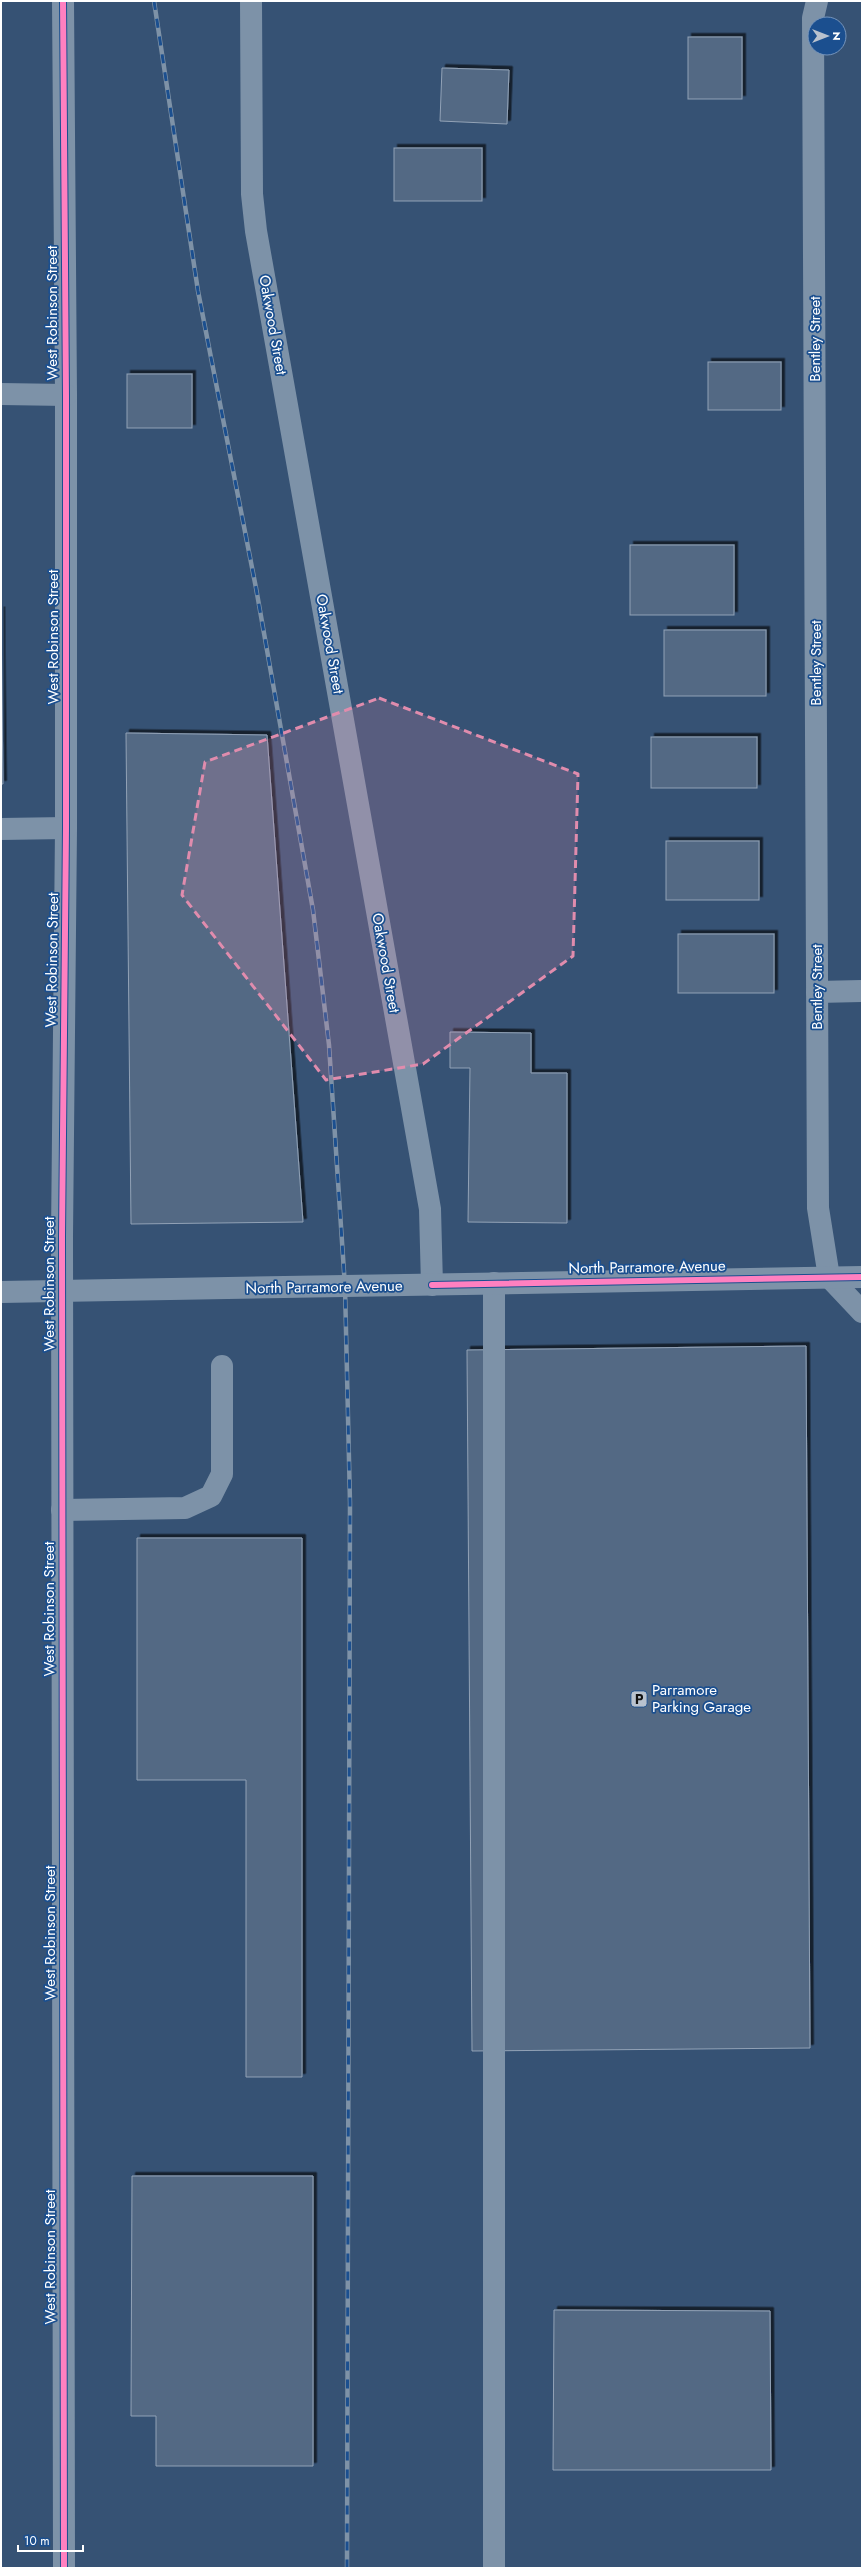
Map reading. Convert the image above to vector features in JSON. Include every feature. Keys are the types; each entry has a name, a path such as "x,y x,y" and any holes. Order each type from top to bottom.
{"street":[{"name":"West Robinson Street","path":"62,1 66,395 66,828 62,1291 64,2568"},
{"name":"Oakwood Street","path":"251,1 252,194 256,231 430,1209 432,1285"},
{"name":"Bentley Street","path":"817,1 813,26 818,1208 829,1277"},
{"path":"1,394 66,395"},
{"path":"1,829 66,828"},
{"path":"817,992 862,991"},
{"path":"829,1277 862,1312"},
{"name":"North Parramore Avenue","path":"1,1292 862,1277"},
{"path":"494,1283 494,2568"},
{"path":"62,1510 186,1508 211,1496 222,1474 222,1366"}],"highlighted area":[{"path":"379,698 578,774 573,956 423,1064 326,1080 182,895 205,762"}],"building":[{"path":"688,37 742,37 742,99 688,99"},
{"path":"442,68 509,70 507,124 440,121"},
{"path":"394,148 482,148 482,201 394,201"},
{"path":"708,362 781,362 781,410 708,410"},
{"path":"127,374 192,374 192,428 127,428"},
{"path":"630,545 734,545 734,615 630,615"},
{"path":"1,610 3,784 1,784"},
{"path":"664,630 766,630 766,696 664,696"},
{"path":"126,733 267,735 303,1222 131,1224"},
{"path":"651,737 757,737 757,788 651,788"},
{"path":"666,841 759,841 759,900 666,900"},
{"path":"678,934 774,934 774,993 678,993"},
{"path":"450,1032 531,1033 531,1073 567,1073 567,1223 468,1222 470,1068 450,1068"},
{"name":"Parramore Parking Garage","path":"806,1346 810,2048 472,2051 467,1350"},
{"path":"137,1538 302,1538 302,2077 246,2077 246,1780 137,1780"},
{"path":"132,2176 313,2176 313,2466 156,2466 156,2416 131,2416"},
{"path":"554,2310 770,2311 771,2470 553,2470"}],"railway":[{"path":"154,1 198,291 256,588 313,910 329,1045 345,1287 350,1503 347,2568"}],"cycle path":[{"path":"63,1 66,395 66,828 62,1237 64,2568"},
{"path":"432,1285 862,1277"}],"place":[{"name":"Parramore Parking Garage","path":"639,1699"}]}
